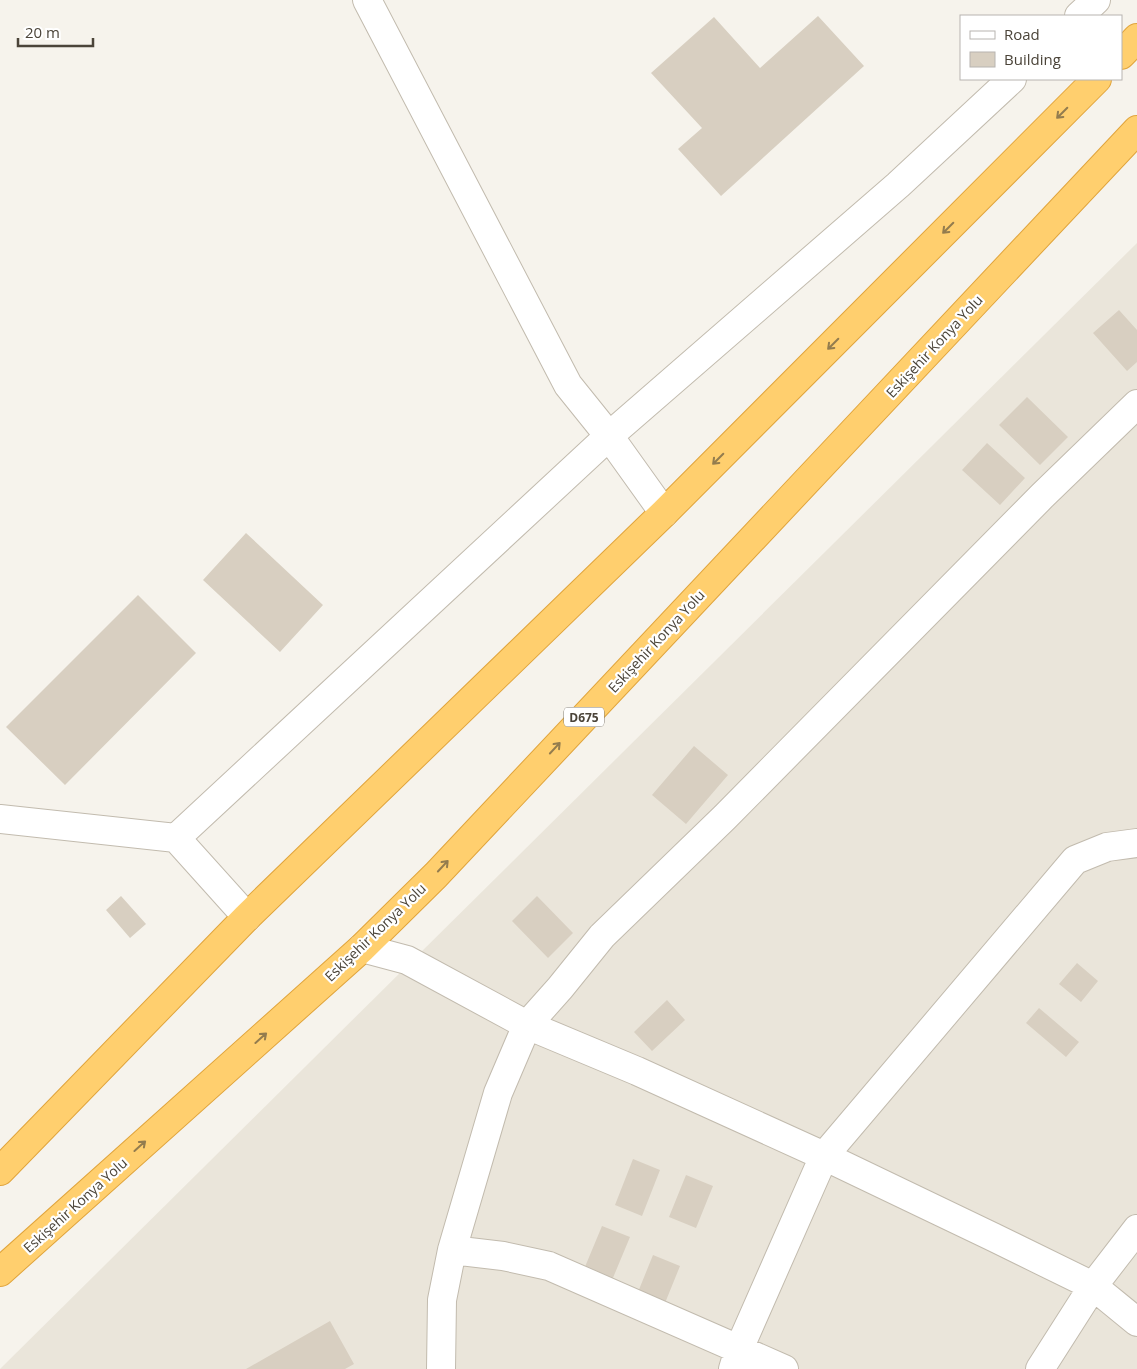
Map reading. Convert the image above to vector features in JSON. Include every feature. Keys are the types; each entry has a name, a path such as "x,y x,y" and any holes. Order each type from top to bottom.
{"highway":[{"path":"1122,53 1137,38"},
{"path":"5,1160 247,917 664,513 1096,80"},
{"name":"Eskişehir Konya Yolu","path":"0,1272 362,948 436,875 1137,130"}],"street":[{"path":"367,0 568,385 609,436 664,513"},
{"path":"1080,15 1096,0"},
{"path":"176,838 609,436 898,184 1011,80"},
{"path":"441,1369 442,1300 452,1250 498,1093 526,1025 560,988 602,936 726,817 1042,496 1137,404"},
{"path":"0,819 176,838 247,917"},
{"path":"736,1359 824,1156 1075,860 1107,847 1137,843"},
{"path":"362,948 407,960 526,1025 637,1071 824,1156 1093,1286 1137,1322"},
{"path":"1040,1369 1093,1286 1137,1229"},
{"path":"452,1250 503,1256 549,1266 736,1359 784,1369"}],"shaded area":[{"path":"1137,243 1137,1369 0,1369"}],"building":[{"path":"818,16 864,66 721,196 678,149 702,128 651,73 714,17 760,68"},
{"path":"1119,310 1137,330 1137,362 1127,371 1093,333"},
{"path":"1027,397 1068,437 1040,465 999,425"},
{"path":"987,443 1025,478 1000,505 962,470"},
{"path":"246,533 323,605 280,652 203,580"},
{"path":"138,595 196,653 65,785 6,727"},
{"path":"694,746 728,775 686,824 652,795"},
{"path":"121,896 146,924 130,938 106,910"},
{"path":"537,896 573,933 548,958 512,921"},
{"path":"1077,963 1098,981 1081,1002 1059,984"},
{"path":"667,1000 685,1020 652,1051 634,1032"},
{"path":"1039,1008 1079,1042 1066,1057 1026,1023"},
{"path":"633,1159 660,1170 642,1216 615,1205"},
{"path":"686,1175 713,1186 696,1228 669,1217"},
{"path":"602,1226 630,1237 610,1285 582,1274"},
{"path":"653,1255 680,1266 663,1308 636,1297"},
{"path":"330,1321 354,1364 345,1369 246,1369"}]}
